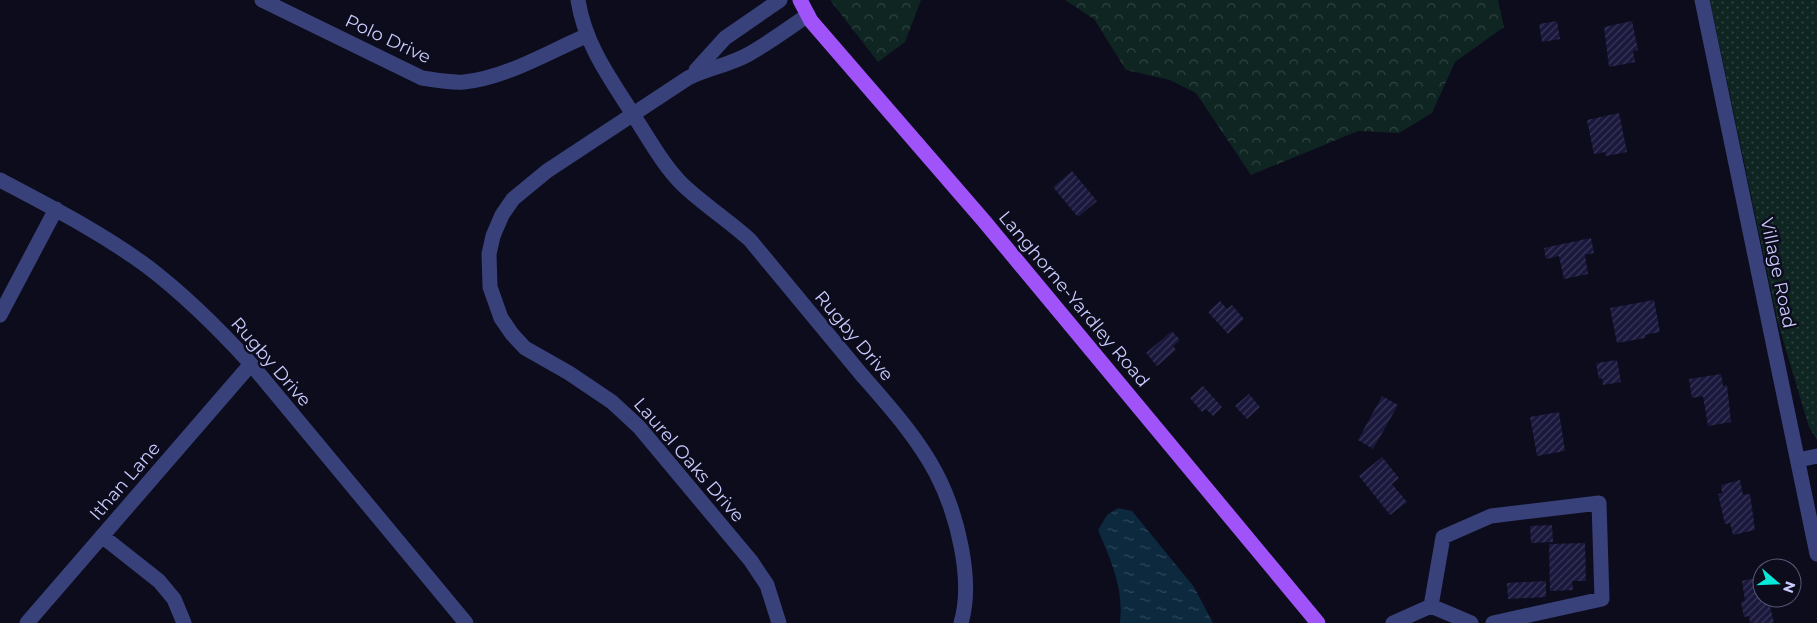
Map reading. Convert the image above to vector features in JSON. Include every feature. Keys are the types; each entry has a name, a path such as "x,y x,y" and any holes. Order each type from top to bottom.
{"main road":[{"name":"Langhorne-Yardley Road","path":"800,0 808,15 984,221 1318,623"}],"street":[{"name":"Polo Drive","path":"262,0 422,78 451,82 465,82 503,72 586,36"},
{"name":"Rugby Drive","path":"578,0 586,36 608,76 656,151 681,183 726,218 750,240 920,447 944,489 955,523 964,566 967,595 961,623"},
{"name":"Laurel Oaks Drive","path":"688,78 707,60 725,38 780,0"},
{"name":"Village Road","path":"1702,0 1798,460 1811,498 1817,554"},
{"name":"Laurel Oaks Drive","path":"779,623 767,585 751,561 639,427 612,402 589,386 524,348 512,334 495,304 488,272 492,236 502,215 513,199 547,171 688,78 706,68 730,63 749,54 808,15"},
{"name":"Rugby Drive","path":"0,180 56,209 107,239 148,268 214,324 251,364 465,623"},
{"path":"0,315 56,209"},
{"name":"Ithan Lane","path":"27,623 251,364"},
{"path":"1798,460 1817,456"},
{"path":"1432,606 1443,537 1491,516 1599,503 1602,600 1493,623"},
{"path":"102,536 159,582 174,599 184,623"},
{"path":"1393,623 1432,606 1471,623"}],"green space":[{"path":"830,0 921,0 905,42 878,62"},
{"path":"1065,0 1498,0 1504,27 1455,62 1432,113 1399,133 1358,131 1251,175 1196,93 1170,80 1126,70 1094,19"},
{"path":"1710,0 1817,0 1817,440 1809,427 1778,323"}],"water":[{"path":"1118,508 1132,511 1194,587 1213,623 1120,623 1121,610 1118,586 1112,564 1098,530 1107,515"}],"building":[{"path":"1557,21 1560,39 1542,42 1539,24"},
{"path":"1632,21 1638,50 1633,51 1635,62 1609,67 1604,27"},
{"path":"1619,113 1627,152 1606,156 1605,152 1594,154 1587,120"},
{"path":"1072,171 1097,201 1078,217 1053,187"},
{"path":"1591,238 1594,253 1585,255 1588,274 1564,279 1559,256 1546,259 1544,248"},
{"path":"1654,300 1660,332 1645,335 1645,338 1617,343 1610,308"},
{"path":"1220,301 1227,309 1232,305 1244,319 1228,334 1208,312"},
{"path":"1172,331 1180,340 1173,346 1176,350 1157,366 1146,353"},
{"path":"1617,360 1621,382 1603,385 1602,378 1599,379 1596,363"},
{"path":"1721,374 1723,386 1727,385 1731,422 1708,426 1703,396 1692,398 1689,379"},
{"path":"1203,386 1222,407 1213,416 1206,409 1202,412 1190,398"},
{"path":"1249,394 1260,407 1247,419 1235,406"},
{"path":"1382,396 1398,405 1373,449 1358,440"},
{"path":"1559,412 1565,451 1537,456 1530,417"},
{"path":"1382,457 1399,478 1392,484 1407,502 1390,515 1359,476"},
{"path":"1740,480 1743,495 1750,494 1755,530 1733,535 1730,523 1725,524 1718,494 1722,493 1721,485"},
{"path":"1552,525 1553,542 1531,543 1530,526"},
{"path":"1585,543 1586,581 1572,581 1573,590 1550,591 1549,544"},
{"path":"1752,578 1752,608 1770,608 1774,623 1750,623 1749,616 1744,617 1741,602 1745,601 1742,581"},
{"path":"1546,581 1546,597 1508,599 1507,583"}]}
